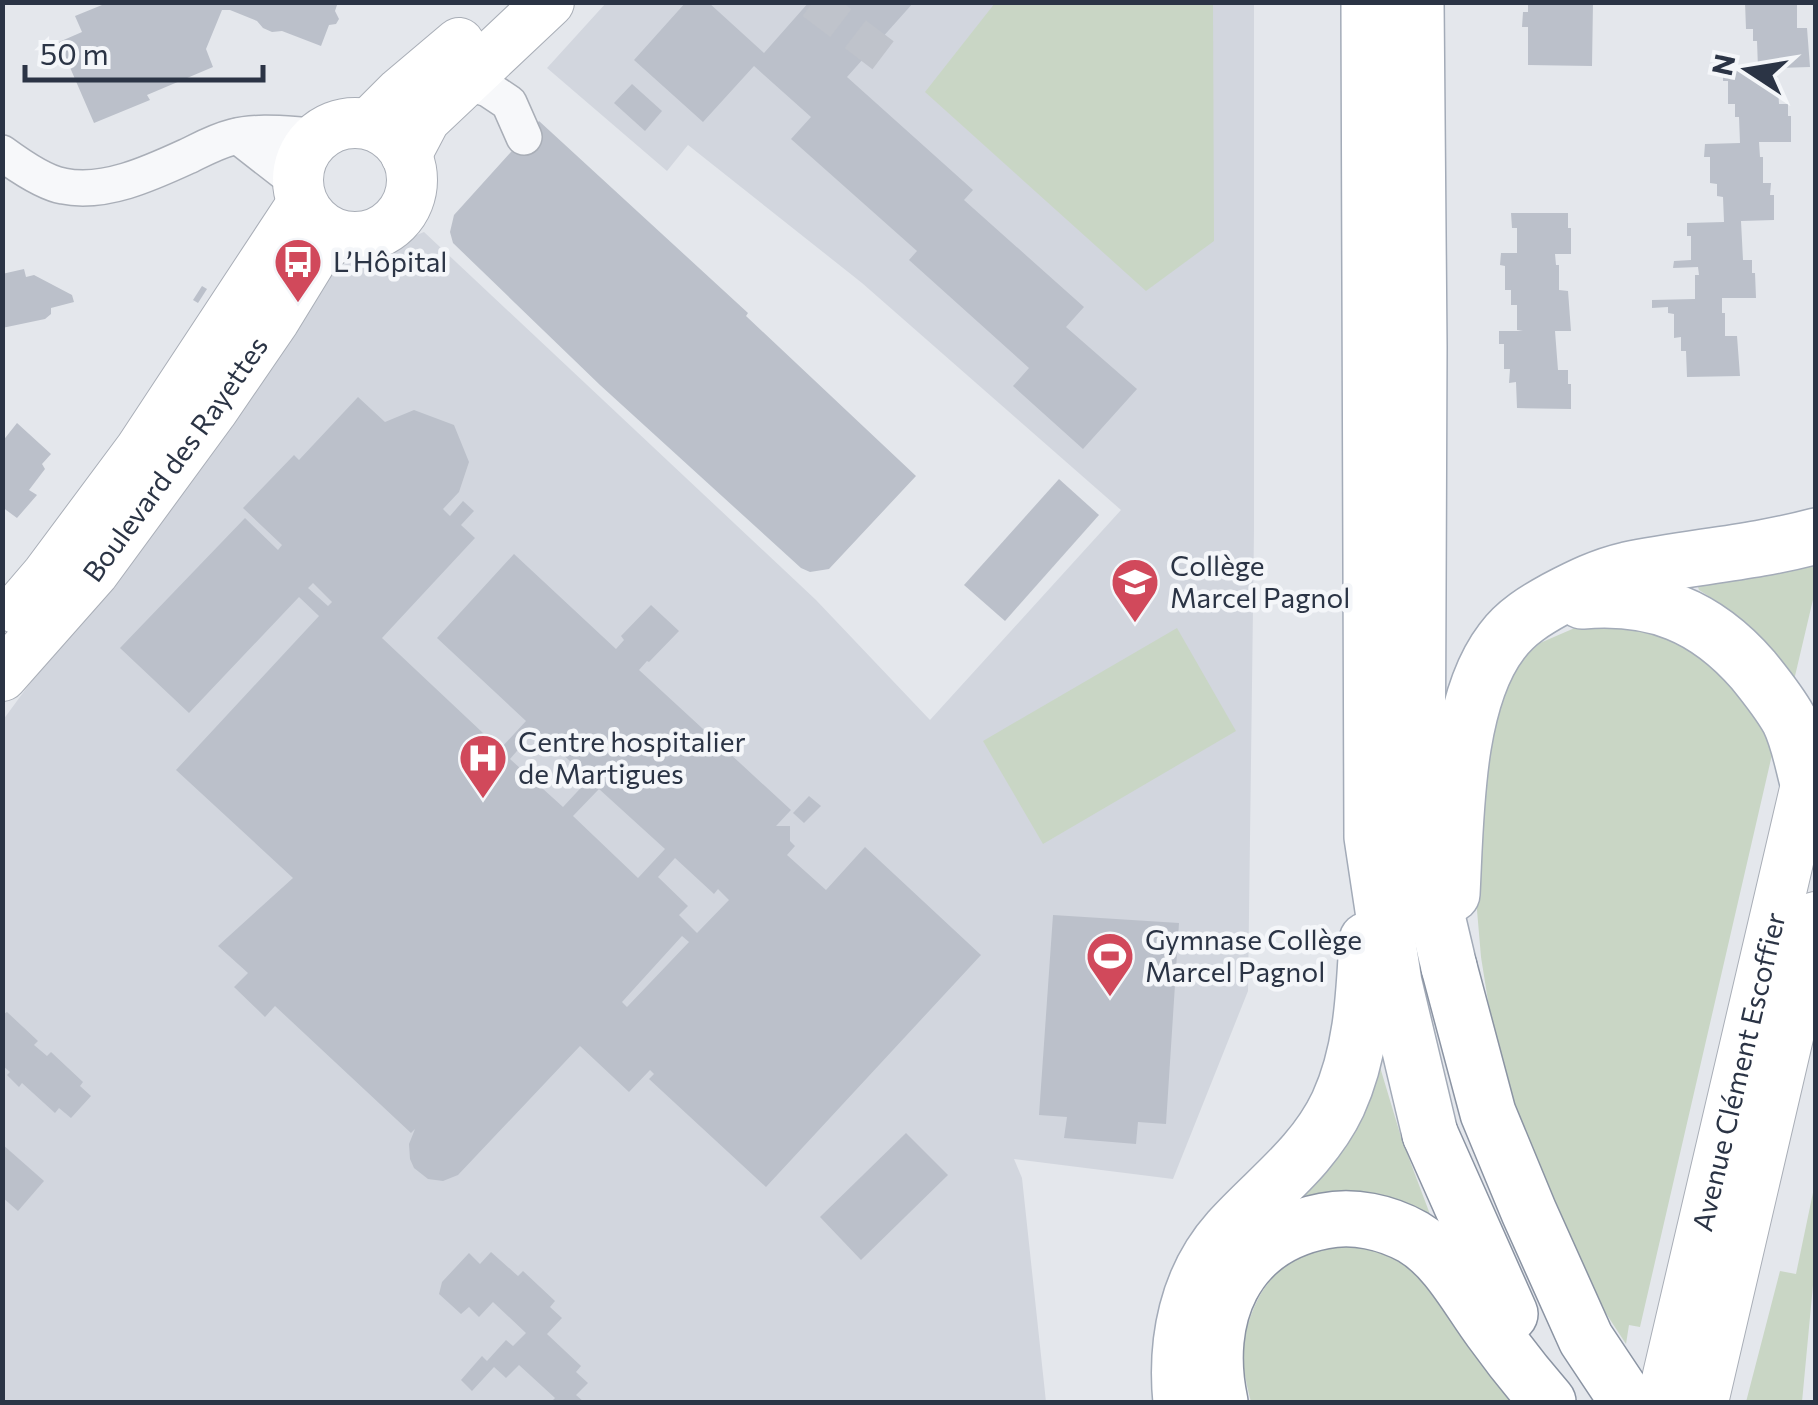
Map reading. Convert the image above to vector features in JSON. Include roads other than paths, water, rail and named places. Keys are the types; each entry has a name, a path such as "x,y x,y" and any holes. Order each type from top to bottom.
{"main road":[{"path":"1181,1402 1182,1334 1196,1280 1230,1230 1311,1148 1338,1106 1361,1024 1372,837 1369,2"},
{"path":"1394,2 1395,286 1418,347"},
{"path":"1416,2 1417,832 1448,967 1488,1113 1529,1212 1586,1339 1665,1402"},
{"path":"388,140 426,118 536,3"},
{"path":"388,140 401,92 536,3"},
{"path":"347,123 388,140 412,172 406,208 395,222 367,237 346,238 312,207 303,156 318,136 347,123"},
{"name":"Boulevard des Rayettes","path":"2,626 47,575 140,450 197,400 275,319 313,257 312,207"},
{"name":"Boulevard des Rayettes","path":"2,676 94,572 197,400"},
{"path":"1448,967 1458,783 1478,686 1502,640 1524,618 1598,578 1816,536"},
{"path":"1549,603 1626,600 1695,620 1740,655 1779,704 1811,760"},
{"name":"Avenue Clément Escoffier","path":"1665,1402 1811,760"},
{"path":"1372,837 1394,983 1430,1134 1551,1402"},
{"name":"Avenue Clément Escoffier","path":"1665,1402 1816,917"},
{"path":"1220,1402 1215,1348 1222,1308 1234,1280 1265,1244 1284,1233 1339,1218 1391,1227 1437,1255 1508,1354 1551,1402"}],"street":[{"path":"463,81 488,89 509,103 524,137"},
{"path":"2,153 62,186 111,186 238,136 318,136"},
{"path":"238,136 312,207"}],"tunnel":[{"path":"813,2 884,56"}],"place":[{"name":"L’Hôpital","path":"298,304"},
{"name":"Collège Marcel Pagnol","path":"1135,624"},
{"name":"Centre hospitalier de Martigues","path":"483,800"},
{"name":"Gymnase Collège Marcel Pagnol","path":"1110,998"}]}
